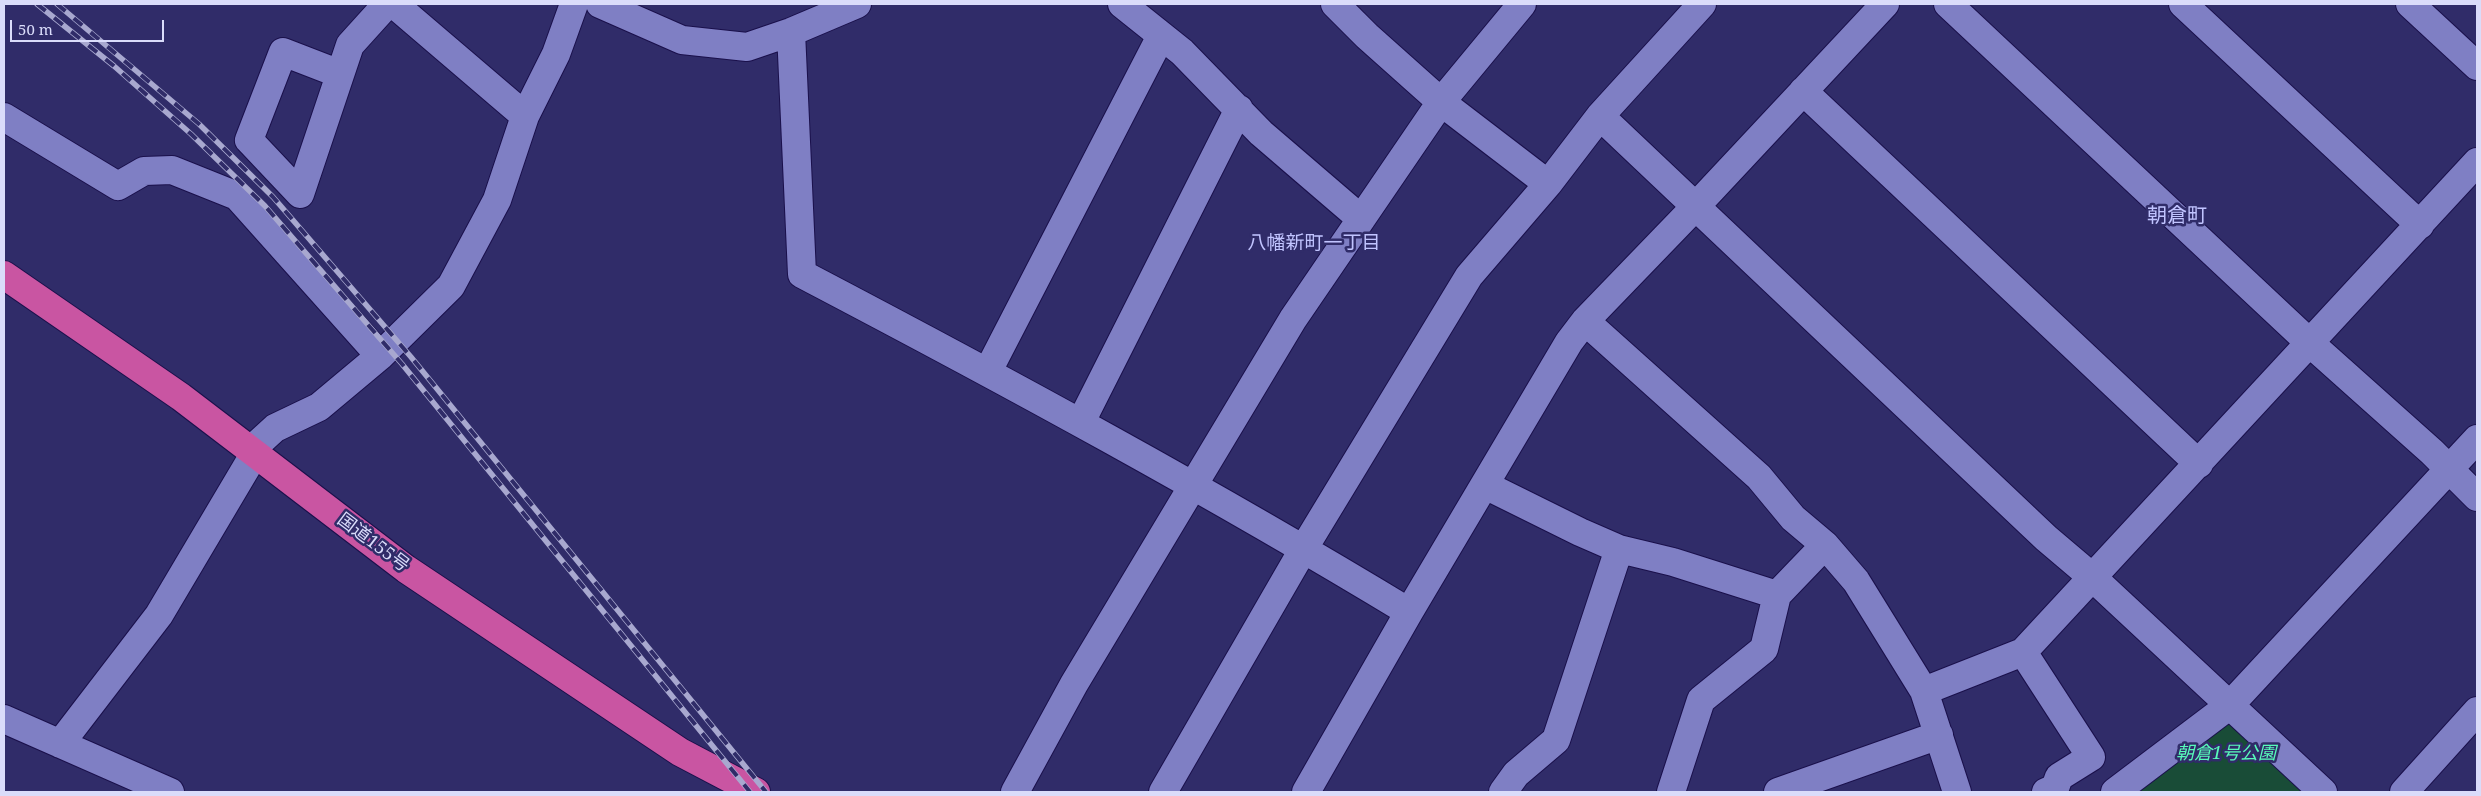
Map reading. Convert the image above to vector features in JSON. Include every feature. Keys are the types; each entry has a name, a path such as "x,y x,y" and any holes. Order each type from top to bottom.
{"highway":[{"name":"国道155号","path":"4,274 166,386 414,574 680,752 756,792"}],"street":[{"path":"340,74 283,52 249,140 300,194 350,45 387,4"},
{"path":"394,4 525,116"},
{"path":"60,744 159,615 255,453 252,449 275,428 319,407 380,356 451,286 497,200 525,116 556,54 574,4"},
{"path":"600,4 682,40 747,47 791,32 857,4"},
{"path":"1122,4 1182,52 1261,133 1360,218"},
{"path":"1335,4 1367,36 1441,102 1548,184"},
{"path":"1022,790 1074,684 1293,319 1360,218 1441,102 1522,4"},
{"path":"1164,792 1304,548 1469,276 1548,184 1600,116 1702,4"},
{"path":"1306,792 1409,612 1569,342 1585,321 1696,206 1884,4"},
{"path":"1948,4 2477,497"},
{"path":"2183,4 2420,225"},
{"path":"2410,4 2477,66"},
{"path":"791,32 802,274 1081,422 1304,548 1409,612"},
{"path":"988,371 1161,36"},
{"path":"1803,91 2199,464"},
{"path":"1081,422 1239,109"},
{"path":"1600,116 2032,525 2092,577 2323,792"},
{"path":"4,118 118,186 144,171 172,170 237,196 380,356"},
{"path":"1924,691 2023,652 2311,344 2477,162"},
{"path":"1585,321 1758,477 1794,518 1825,545 1856,581 1924,691 1957,792"},
{"path":"2115,792 2230,705 2477,438"},
{"path":"1485,485 1619,549 1672,562 1777,595"},
{"path":"1670,792 1701,700 1764,649 1777,595 1825,545"},
{"path":"1504,792 1516,774 1556,740 1619,549"},
{"path":"2023,652 2091,757 2058,778 2055,788 2046,792"},
{"path":"2404,792 2477,711"},
{"path":"4,718 170,792"},
{"path":"1778,792 1939,735"}],"green space":[{"name":"朝倉1号公園","path":"2230,705 2323,792 2115,792"}],"railway":[{"path":"37,4 114,66 191,134 265,206 402,364 750,792"},
{"path":"57,4 199,124 273,197 411,357 766,792"}],"district":[{"name":"朝倉町","path":"2177,216"},
{"name":"八幡新町一丁目","path":"1314,244"}]}
